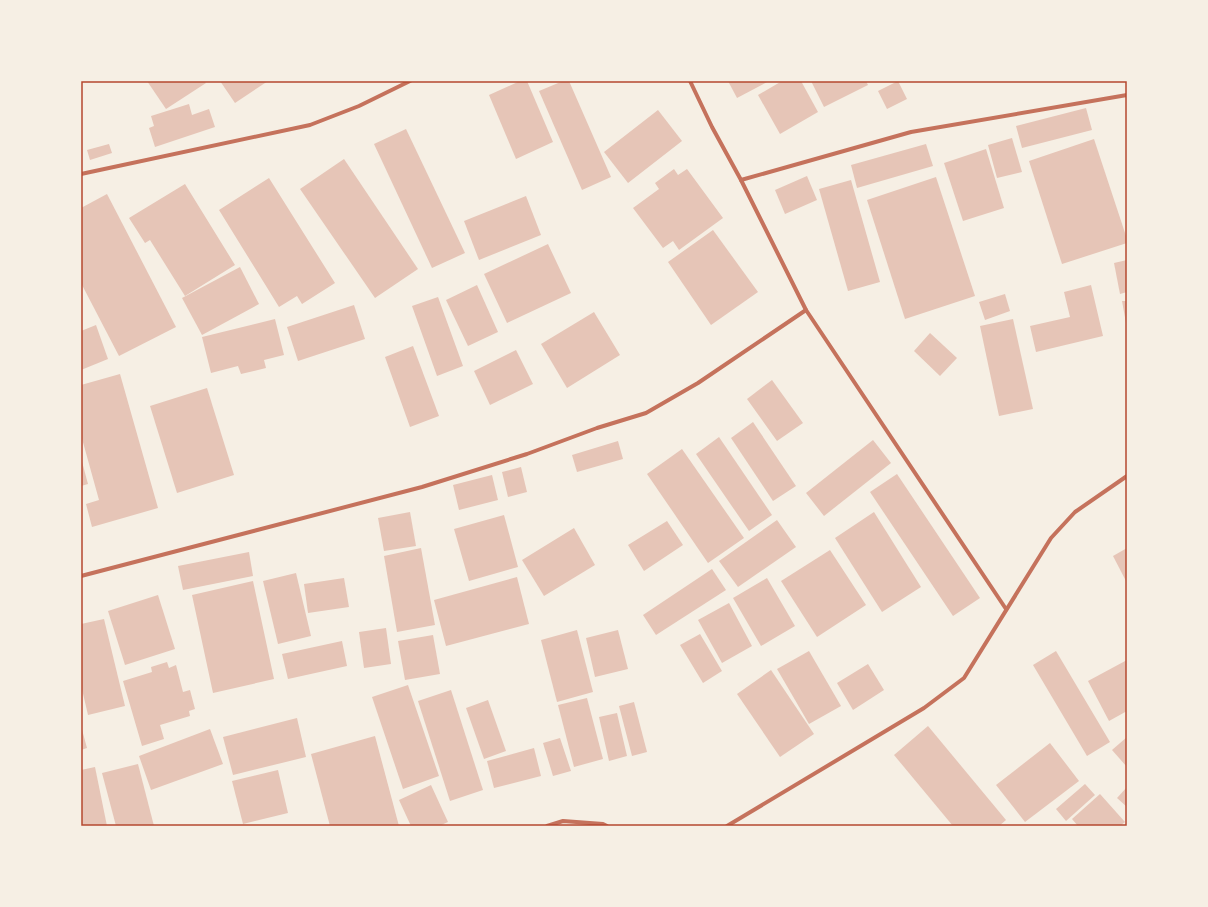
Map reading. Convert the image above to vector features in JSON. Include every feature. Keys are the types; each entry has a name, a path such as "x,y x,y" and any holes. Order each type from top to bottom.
{"street":[{"path":"81,174 310,125 360,106 410,81"},
{"path":"690,81 806,310 1006,609"},
{"path":"741,180 911,132 1127,94"},
{"path":"81,576 422,487 527,454 597,428 646,413 698,383 806,310"},
{"path":"727,826 924,708 964,678 1051,538 1075,512 1127,476"},
{"path":"547,826 563,821 603,824 607,826"}],"building":[{"path":"147,81 204,81 206,83 166,109"},
{"path":"220,81 268,81 235,103"},
{"path":"520,81 527,81 553,142 516,159 489,95"},
{"path":"563,81 569,81 611,177 582,190 539,91"},
{"path":"728,81 769,81 737,98"},
{"path":"782,81 801,81 818,112 780,134 758,95"},
{"path":"811,81 866,81 868,85 824,107"},
{"path":"898,81 907,99 887,109 878,91"},
{"path":"189,104 192,115 209,109 215,127 155,147 149,128 154,126 151,116"},
{"path":"1086,108 1092,130 1022,148 1016,126"},
{"path":"658,110 682,141 628,183 604,152"},
{"path":"406,129 465,253 432,268 374,144"},
{"path":"1012,138 1022,172 997,178 988,145"},
{"path":"1094,139 1127,239 1127,243 1062,264 1029,161"},
{"path":"109,144 112,153 90,160 87,150"},
{"path":"926,144 933,166 857,188 851,165"},
{"path":"986,149 1004,208 963,221 944,163"},
{"path":"344,159 418,269 375,298 300,189"},
{"path":"674,169 678,175 687,169 723,218 679,250 673,241 663,248 633,208 659,189 655,183"},
{"path":"807,176 817,200 785,214 775,190"},
{"path":"936,177 975,296 905,319 867,200"},
{"path":"269,178 335,283 302,304 297,296 279,307 219,210"},
{"path":"851,180 880,282 848,291 819,189"},
{"path":"185,184 235,265 185,296 150,240 145,243 129,218"},
{"path":"107,194 176,327 119,356 81,283 81,208"},
{"path":"526,196 541,235 479,260 464,221"},
{"path":"713,230 758,292 711,325 668,262"},
{"path":"548,244 571,293 507,323 484,274"},
{"path":"1127,260 1127,292 1120,294 1114,263"},
{"path":"240,267 259,304 202,335 182,298"},
{"path":"477,285 498,332 468,346 446,300"},
{"path":"1091,285 1103,336 1036,352 1030,326 1070,317 1064,292"},
{"path":"1005,294 1010,311 985,320 979,302"},
{"path":"438,297 463,366 437,376 412,306"},
{"path":"1122,301 1127,301 1127,323 1126,323"},
{"path":"354,305 365,339 298,361 287,327"},
{"path":"594,312 620,355 567,388 541,344"},
{"path":"275,319 284,355 264,360 266,368 241,374 238,366 211,373 202,337"},
{"path":"1013,319 1033,409 999,416 980,326"},
{"path":"96,325 108,359 81,370 81,331"},
{"path":"930,333 957,358 940,376 914,351"},
{"path":"413,346 439,416 410,427 385,357"},
{"path":"516,350 533,384 490,405 474,371"},
{"path":"120,374 158,508 92,527 86,504 99,500 81,435 81,385"},
{"path":"772,380 803,423 777,441 747,399"},
{"path":"207,388 234,475 177,493 150,406"},
{"path":"753,422 796,486 773,501 731,438"},
{"path":"719,437 772,515 749,531 696,454"},
{"path":"873,440 891,463 824,516 806,493"},
{"path":"618,441 623,459 577,472 572,455"},
{"path":"682,449 744,538 708,563 647,474"},
{"path":"81,458 88,484 81,486"},
{"path":"521,467 527,492 508,497 502,472"},
{"path":"897,474 980,598 953,616 870,492"},
{"path":"492,475 498,500 459,510 453,485"},
{"path":"410,512 416,546 384,551 378,518"},
{"path":"874,512 921,587 882,612 835,538"},
{"path":"504,515 518,567 469,581 454,529"},
{"path":"777,520 796,547 738,587 719,561"},
{"path":"667,521 683,545 644,571 628,545"},
{"path":"574,528 595,565 544,596 522,560"},
{"path":"421,548 435,625 397,632 384,556"},
{"path":"1127,548 1127,583 1113,556"},
{"path":"830,550 866,605 817,637 781,581"},
{"path":"249,552 253,576 183,590 178,566"},
{"path":"712,569 726,590 656,635 643,615"},
{"path":"296,573 311,636 278,644 263,581"},
{"path":"517,577 529,624 446,646 434,600"},
{"path":"344,578 349,607 308,613 304,584"},
{"path":"767,578 795,626 761,646 733,598"},
{"path":"253,581 274,679 213,693 192,595"},
{"path":"158,595 175,649 125,665 108,611"},
{"path":"729,603 752,646 722,663 698,620"},
{"path":"104,619 125,706 88,715 81,685 81,624"},
{"path":"386,628 391,664 364,668 359,632"},
{"path":"577,630 593,692 557,702 541,640"},
{"path":"618,630 628,669 595,677 586,638"},
{"path":"700,634 722,671 703,683 680,645"},
{"path":"433,635 440,674 405,680 398,641"},
{"path":"342,641 347,666 288,679 282,654"},
{"path":"809,651 841,706 809,724 777,669"},
{"path":"1056,651 1110,742 1087,756 1033,665"},
{"path":"1127,660 1127,711 1109,721 1088,681"},
{"path":"167,662 169,668 176,665 183,692 190,690 195,709 189,711 190,716 160,725 164,739 142,746 123,681 152,672 151,667"},
{"path":"868,664 884,690 853,710 837,683"},
{"path":"771,670 814,734 780,757 737,694"},
{"path":"408,685 439,776 403,789 372,697"},
{"path":"451,690 483,790 450,801 418,701"},
{"path":"587,698 603,759 574,767 558,705"},
{"path":"488,700 506,751 484,759 466,708"},
{"path":"634,702 647,752 632,756 619,706"},
{"path":"617,713 627,756 609,761 599,717"},
{"path":"297,718 306,757 233,775 223,737"},
{"path":"81,726 87,748 81,750"},
{"path":"928,726 1006,820 999,826 953,826 894,755"},
{"path":"210,729 223,764 151,790 139,756"},
{"path":"375,736 399,826 330,826 311,754"},
{"path":"1127,737 1127,767 1112,750"},
{"path":"560,738 571,771 553,776 543,743"},
{"path":"1050,743 1079,781 1025,822 996,785"},
{"path":"534,748 541,776 494,788 487,761"},
{"path":"138,764 154,826 116,826 102,773"},
{"path":"95,767 107,826 81,826 81,770"},
{"path":"278,770 288,813 243,824 232,781"},
{"path":"1085,784 1095,795 1066,821 1056,809"},
{"path":"431,785 448,822 439,826 411,826 399,800"},
{"path":"1127,787 1127,807 1117,798"},
{"path":"1100,794 1125,822 1120,826 1078,826 1072,819"}]}
